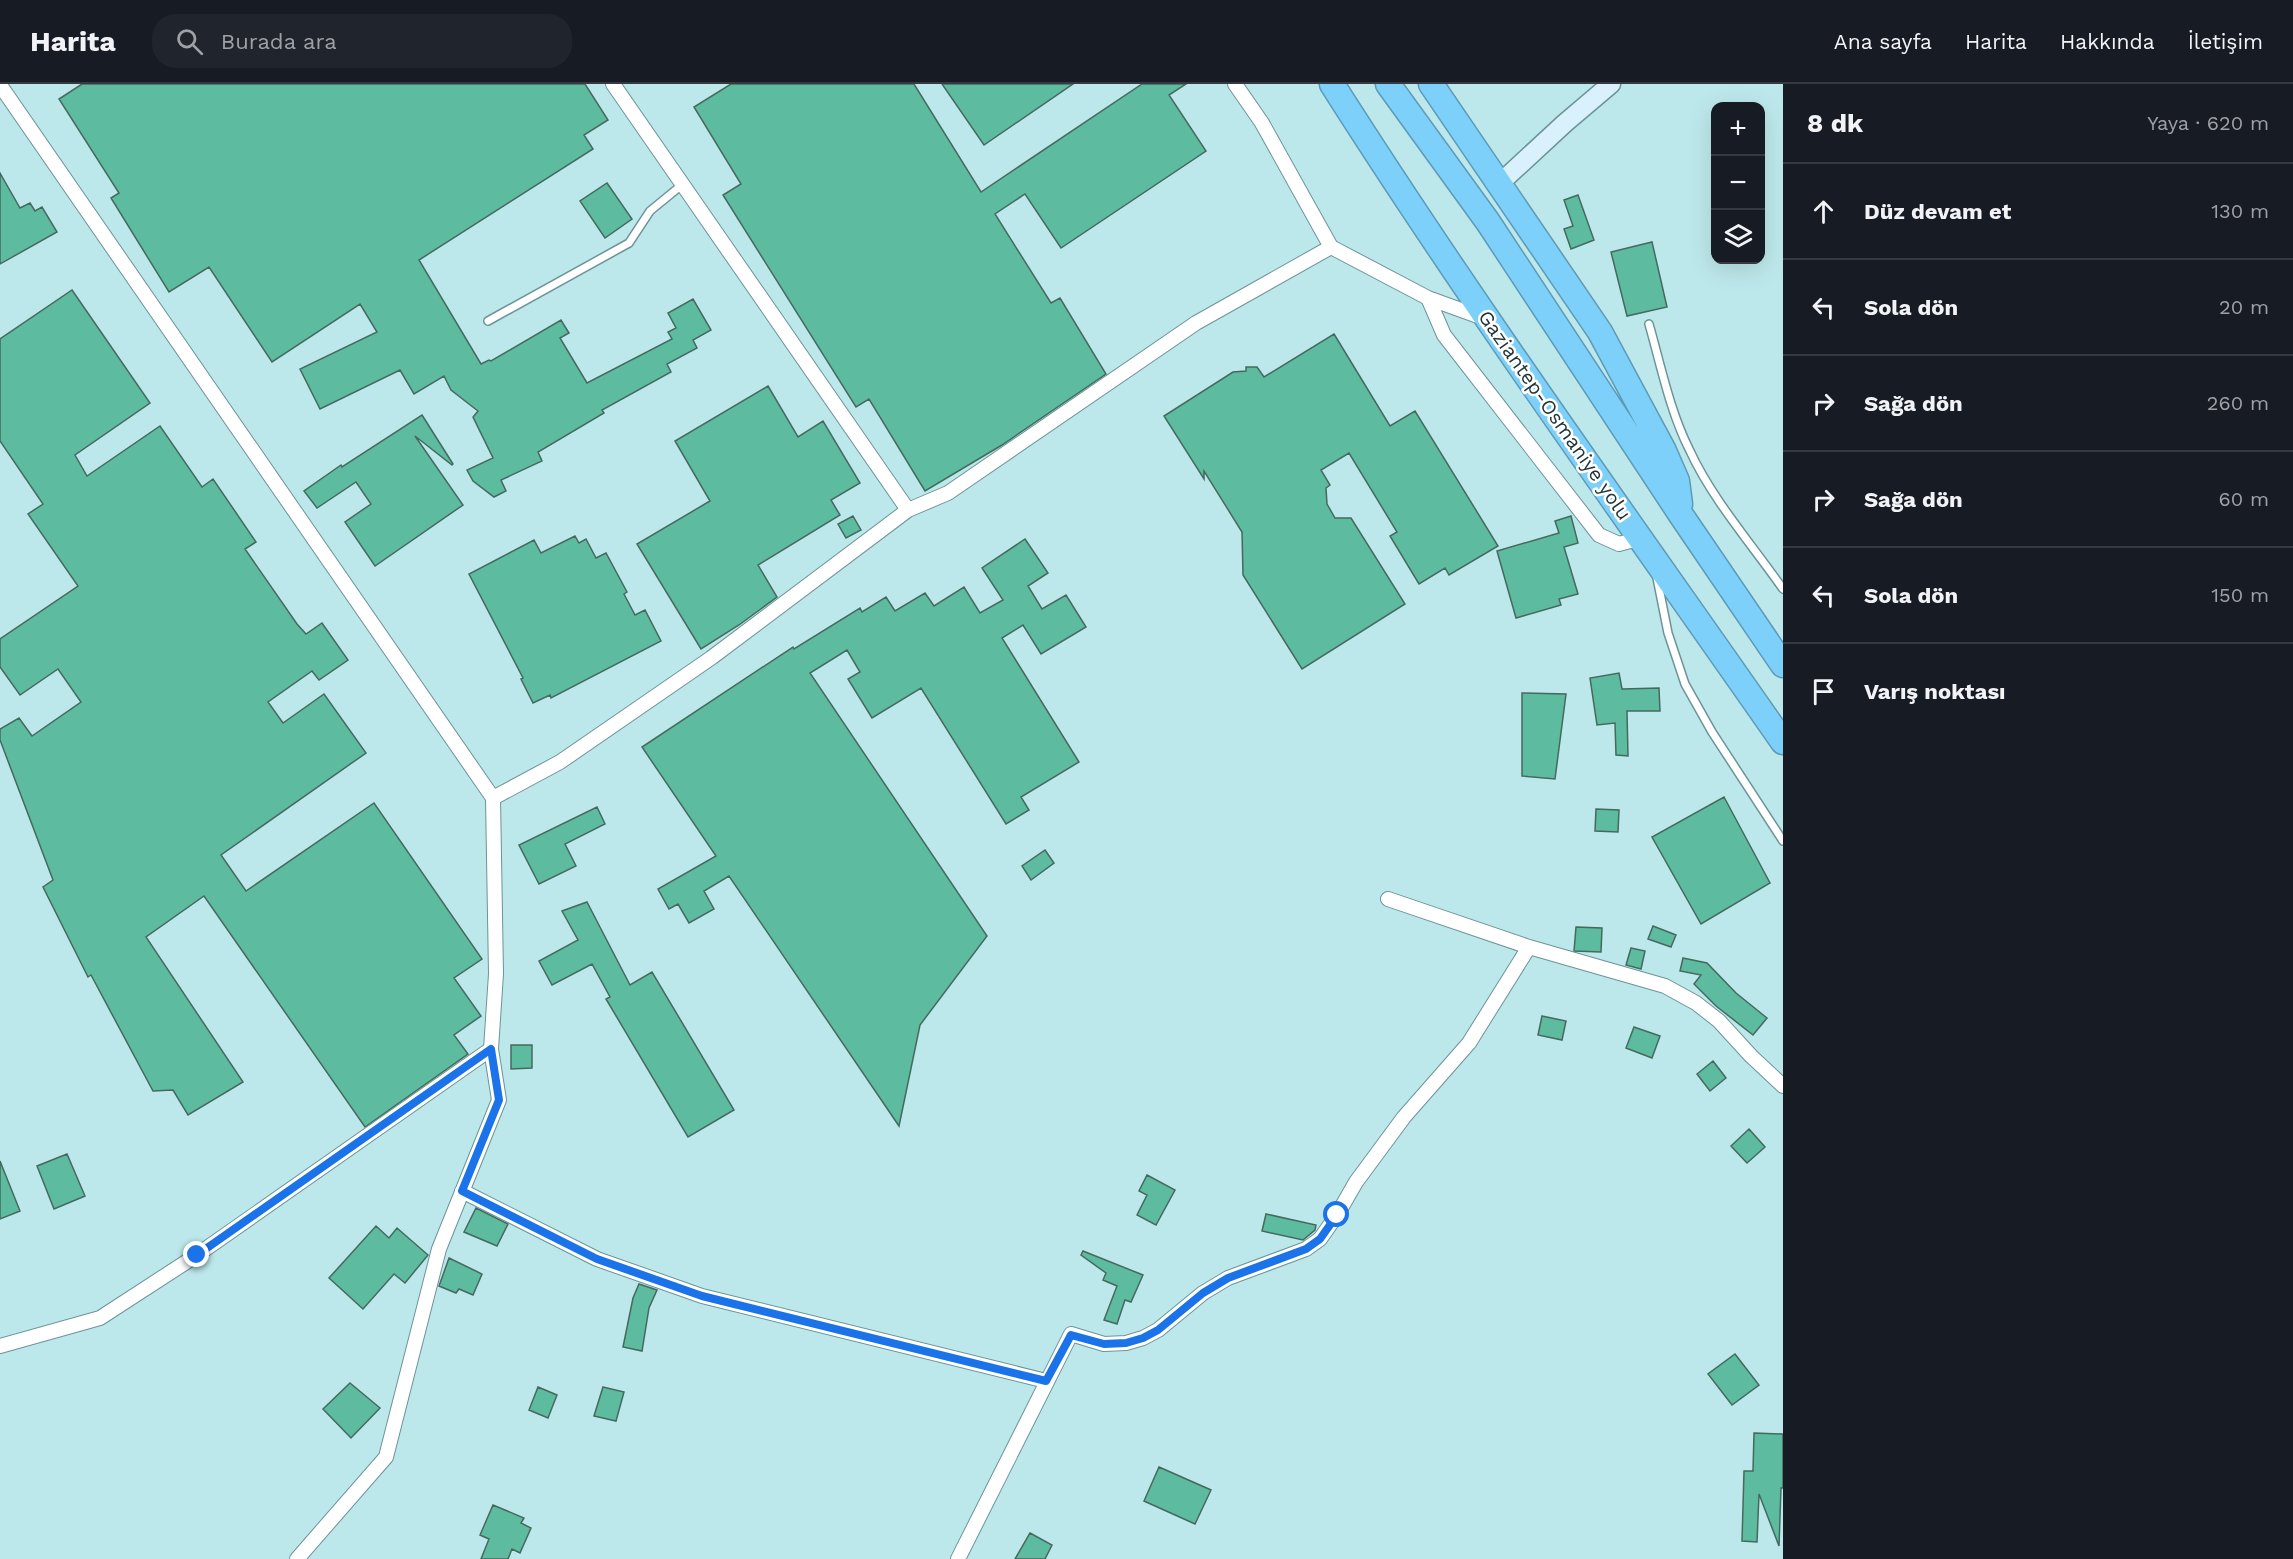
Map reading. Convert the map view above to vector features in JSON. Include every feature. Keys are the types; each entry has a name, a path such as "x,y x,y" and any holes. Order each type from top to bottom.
{"highway":[{"path":"1314,84 1338,120 1403,195"},
{"name":"Gaziantep-Osmaniye yolu","path":"1332,84 1403,195 1488,320 1783,742"},
{"path":"1388,84 1488,222 1783,665"},
{"path":"1406,84 1438,154"},
{"path":"1431,84 1600,332 1664,451 1677,481 1681,515"}],"street":[{"path":"613,84 908,510"},
{"path":"1235,84 1262,123 1331,247 1428,298 1488,320"},
{"path":"1499,184 1611,84"},
{"path":"0,85 493,798 496,974 491,1049 499,1100 439,1248 386,1457 297,1559"},
{"path":"493,798 560,762 711,658 908,510 948,492 1196,324 1331,247"},
{"path":"1428,298 1444,335 1599,535 1619,544 1647,546"},
{"path":"1388,899 1529,947 1665,986 1696,1003 1719,1021 1783,1086"},
{"path":"958,1559 1071,1335 1104,1344 1126,1343 1143,1338 1158,1330 1203,1293 1228,1278 1306,1249 1320,1239 1356,1182 1404,1117 1469,1043 1529,947"},
{"path":"0,1346 100,1318 197,1255 491,1049"},
{"path":"462,1191 597,1259 702,1296 1046,1381"}],"lane":[{"path":"488,321 629,243 650,211 682,184"},
{"path":"1649,324 1689,451 1708,484 1783,589"},
{"path":"1647,546 1668,633 1685,684 1712,732 1783,842"}],"building":[{"path":"82,84 585,84 608,120 584,135 593,149 419,260 481,364 491,361 561,320 569,333 560,338 587,383 672,339 668,332 676,328 668,313 693,299 711,330 693,340 697,348 667,364 671,372 602,410 604,413 538,452 542,461 501,480 506,491 494,497 473,481 467,470 493,458 473,417 478,411 451,390 444,376 414,394 400,370 320,409 300,369 377,332 360,304 272,362 209,267 169,292 111,198 119,193 59,99"},
{"path":"731,84 914,84 981,192 1142,84 1186,84 1169,95 1206,151 1061,248 1025,194 995,214 1051,303 1060,298 1106,374 1002,445 925,491 869,399 856,407 723,195 741,184 694,107"},
{"path":"942,84 1073,84 984,145"},
{"path":"0,173 20,208 30,203 35,211 42,207 57,232 0,264"},
{"path":"607,183 632,219 605,238 580,201"},
{"path":"1578,195 1594,240 1571,249 1564,229 1573,226 1564,200"},
{"path":"1652,242 1667,307 1627,316 1611,252"},
{"path":"72,290 150,403 75,455 87,476 160,426 202,487 213,479 256,542 245,549 297,624 306,634 322,623 348,660 319,680 312,671 268,702 283,723 324,694 366,753 221,855 246,891 374,803 482,959 454,978 481,1016 454,1035 468,1054 365,1127 204,896 146,937 243,1082 188,1115 173,1090 153,1091 91,975 88,977 43,887 53,880 0,740 0,729 19,718 32,736 81,702 58,669 20,695 0,667 0,639 78,586 28,514 43,504 0,441 0,339"},
{"path":"1334,334 1390,426 1415,411 1498,546 1449,575 1445,568 1419,584 1390,536 1397,532 1349,453 1321,470 1330,485 1326,488 1327,504 1335,518 1351,518 1405,604 1302,669 1243,575 1242,532 1204,471 1204,479 1164,416 1233,372 1246,371 1246,367 1257,367 1264,377"},
{"path":"768,386 798,437 823,421 860,483 831,500 840,515 758,565 777,597 701,649 637,544 710,501 675,441"},
{"path":"422,415 453,464 415,436 463,505 375,566 345,522 371,504 356,482 317,508 304,491 341,465 342,467"},
{"path":"853,516 861,530 846,538 838,524"},
{"path":"1571,516 1578,543 1564,547 1578,594 1559,599 1561,605 1516,618 1497,551 1559,533 1555,521"},
{"path":"575,536 579,543 586,539 596,558 606,553 627,592 624,594 635,615 645,610 661,641 551,698 550,695 533,703 521,679 523,678 469,574 534,540 541,553"},
{"path":"1025,539 1048,573 1028,586 1042,609 1066,595 1086,627 1041,654 1023,625 1002,638 1079,762 1021,797 1029,810 1006,824 921,688 872,718 848,679 860,672 847,650 810,673 987,936 920,1025 899,1126 729,876 704,891 714,909 689,923 678,904 669,909 658,889 716,856 642,747 793,647 794,649 860,608 862,612 886,597 895,611 925,593 934,606 964,587 980,613 1003,600 982,568"},
{"path":"1619,673 1622,689 1659,688 1660,711 1627,711 1628,756 1616,755 1615,723 1597,725 1590,678"},
{"path":"1522,693 1566,694 1555,779 1522,776"},
{"path":"1724,797 1770,883 1701,924 1652,837"},
{"path":"597,807 605,824 565,844 576,866 539,884 519,845"},
{"path":"1596,809 1619,810 1618,832 1595,831"},
{"path":"1045,850 1054,863 1031,880 1022,866"},
{"path":"587,902 630,985 652,972 734,1110 688,1137 606,999 610,997 592,964 552,985 539,961 578,940 562,911"},
{"path":"1653,926 1676,935 1671,947 1648,939"},
{"path":"1576,927 1602,928 1601,952 1574,951"},
{"path":"1631,948 1645,951 1641,969 1626,965"},
{"path":"1683,958 1707,963 1736,993 1767,1018 1753,1035 1716,1006 1694,984 1701,975 1680,971"},
{"path":"1542,1016 1566,1021 1562,1040 1538,1035"},
{"path":"1634,1027 1660,1036 1652,1058 1626,1048"},
{"path":"511,1045 532,1045 532,1068 511,1069"},
{"path":"1713,1061 1726,1078 1710,1091 1697,1074"},
{"path":"1749,1129 1765,1147 1747,1163 1731,1146"},
{"path":"67,1154 85,1196 54,1209 37,1166"},
{"path":"0,1161 20,1211 0,1219"},
{"path":"1147,1175 1175,1190 1156,1225 1137,1215 1147,1195 1139,1191"},
{"path":"476,1208 508,1224 497,1246 464,1232"},
{"path":"1266,1214 1316,1225 1315,1230 1303,1240 1262,1231"},
{"path":"376,1226 389,1238 397,1228 428,1255 405,1283 394,1274 363,1309 329,1278"},
{"path":"1083,1251 1143,1275 1131,1302 1125,1300 1117,1324 1104,1320 1117,1286 1103,1280 1106,1273 1081,1255"},
{"path":"449,1258 482,1274 473,1295 459,1289 456,1293 439,1286"},
{"path":"639,1284 657,1290 649,1308 642,1351 623,1347 633,1298"},
{"path":"1735,1354 1759,1385 1732,1405 1708,1374"},
{"path":"350,1383 380,1408 351,1438 323,1409"},
{"path":"538,1387 557,1395 548,1418 529,1410"},
{"path":"603,1387 624,1392 616,1421 594,1416"},
{"path":"1754,1433 1783,1434 1783,1488 1781,1488 1779,1546 1759,1494 1757,1542 1742,1541 1744,1471 1753,1471"},
{"path":"1159,1467 1211,1490 1195,1524 1144,1501"},
{"path":"493,1505 524,1518 521,1523 531,1528 520,1553 512,1549 508,1559 481,1559 489,1539 480,1535"},
{"path":"1030,1533 1052,1545 1045,1559 1015,1559"}],"route":[{"path":"197,1255 491,1049 499,1100 462,1191 597,1259 702,1296 1046,1381 1071,1335 1104,1344 1126,1343 1143,1338 1158,1330 1203,1293 1228,1278 1306,1249 1320,1239 1337,1215"}]}
